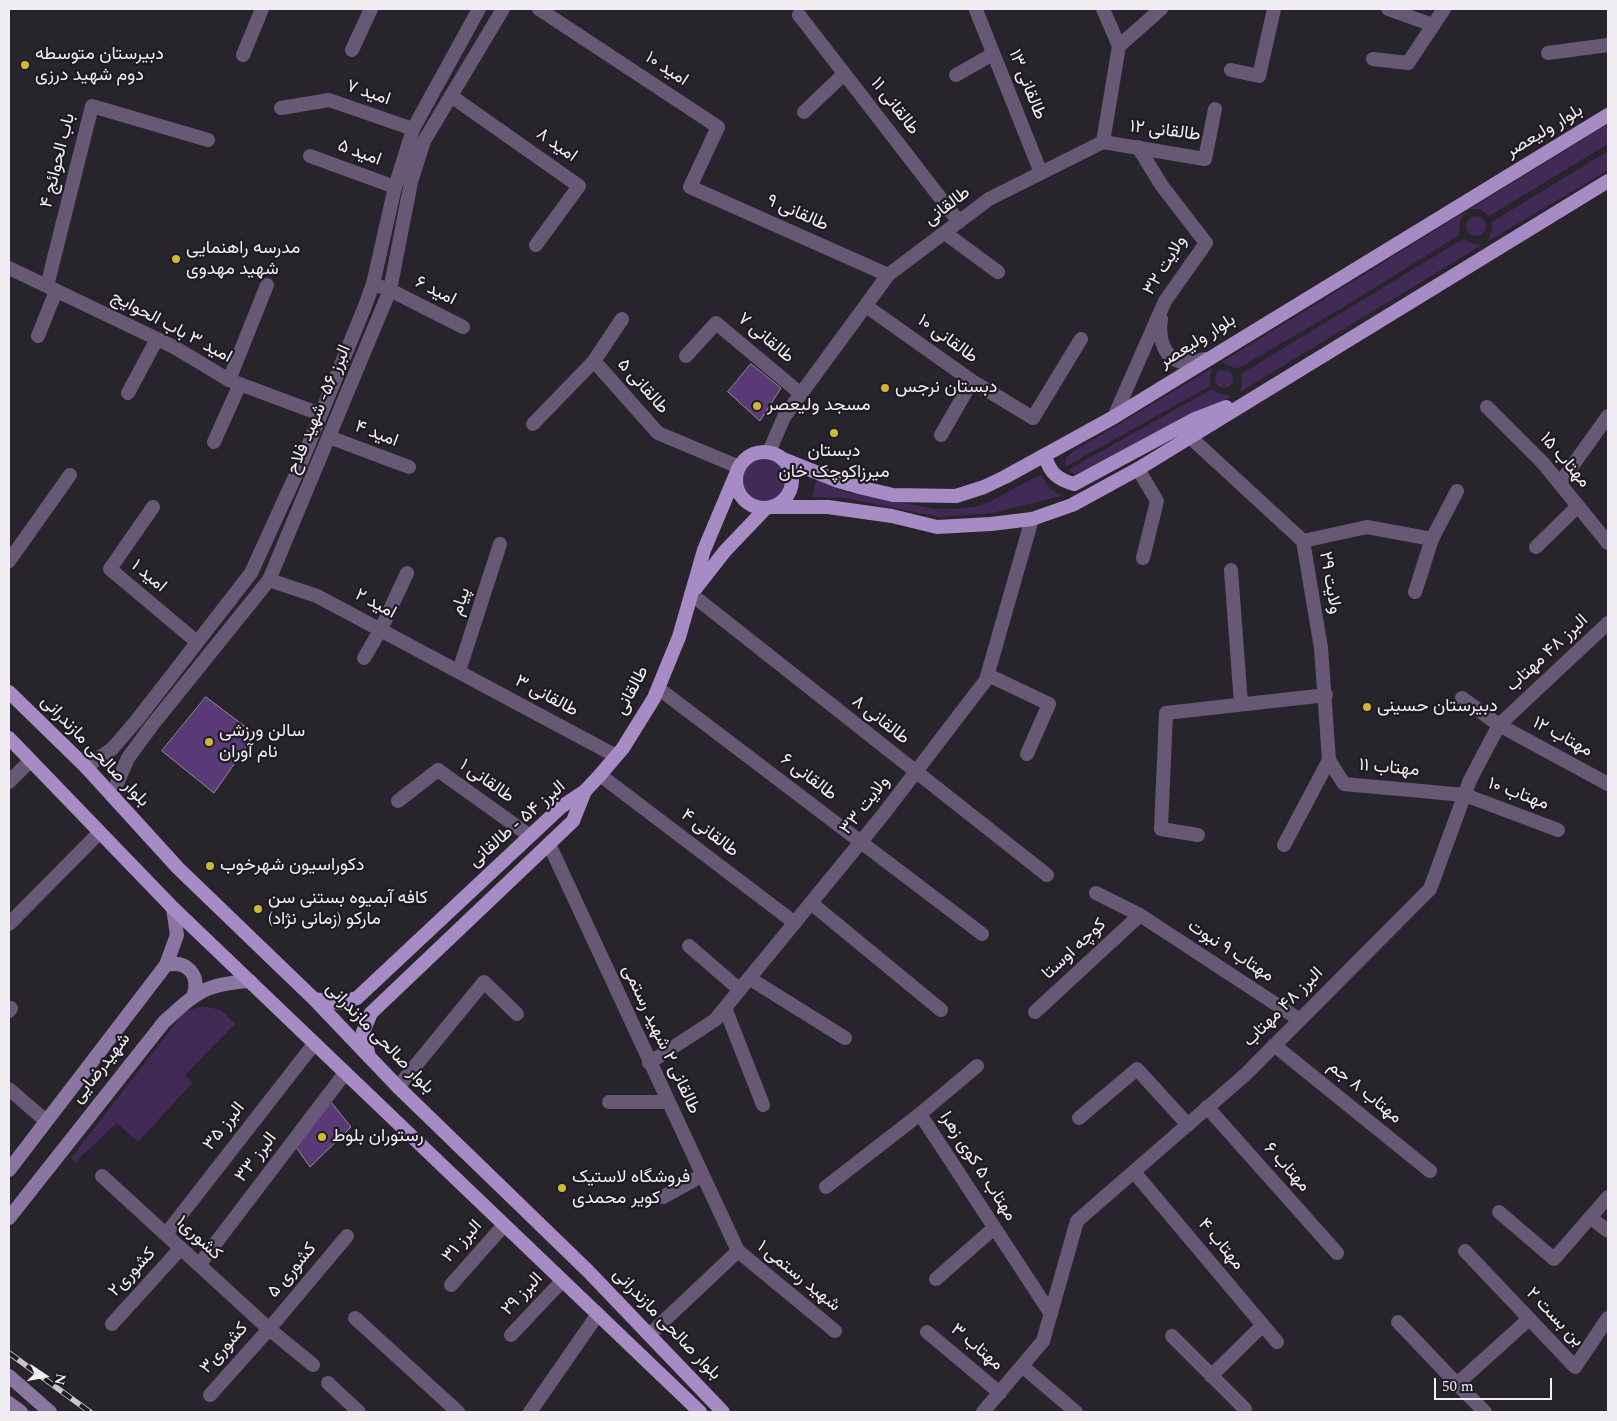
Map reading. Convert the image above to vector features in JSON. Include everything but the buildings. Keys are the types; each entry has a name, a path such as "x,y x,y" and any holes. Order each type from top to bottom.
{"main road":[{"name":"بلوار ولیعصر","path":"783,458 838,481 893,495 956,496 984,487 1045,456 1114,417 1205,359 1608,115"},
{"path":"770,508 788,495 792,486 789,466 783,458 769,452 751,454 739,467 736,484 743,499 758,508 770,508 828,507 892,516 937,527 991,524 1032,519 1072,505 1138,469 1608,181"},
{"path":"1045,456 1049,470 1060,480 1074,484 1195,419 1264,392"},
{"name":"طالقانی","path":"585,791 616,756 654,698 679,637 704,550 739,467"},
{"name":"طالقانی","path":"691,594 725,551 770,508"},
{"name":"بلوار صالحی مازندرانی","path":"9,692 86,767 178,868 314,999 398,1087 588,1271 723,1412"},
{"name":"بلوار صالحی مازندرانی","path":"9,738 173,908 700,1412"},
{"name":"البرز ۵۴ - طالقانی","path":"314,999 340,1003 357,998 561,807 585,791"},
{"name":"البرز ۵۴ - طالقانی","path":"369,1058 363,1032 371,1014 573,821 585,791"},
{"name":"شهیدرضایی","path":"9,1170 166,965 177,935 173,908"},
{"path":"166,965 174,963 183,964 190,970 195,977 197,986 194,994"},
{"name":"شهیدرضایی","path":"9,1218 164,1022 194,994 220,983 250,981"},
{"path":"366,991 360,1002 362,1010 377,1008"},
{"path":"9,1376 50,1412"},
{"path":"9,1403 21,1412"}],"street":[{"path":"243,55 262,9"},
{"path":"352,50 371,9"},
{"name":"البرز ۵۶- شهید فلاح","path":"86,767 112,749 251,573 299,468 373,284 395,187 412,129 479,9"},
{"name":"البرز ۵۶- شهید فلاح","path":"112,795 128,758 138,744 180,689 269,580 390,290 411,182 424,141 503,9"},
{"name":"امید ۱۰","path":"539,9 718,127 690,186"},
{"path":"1102,142 1119,46 1103,9"},
{"path":"1119,46 1161,9"},
{"path":"1231,70 1259,76 1274,9"},
{"path":"1388,9 1433,25"},
{"path":"1373,59 1408,63 1444,9"},
{"name":"طالقانی ۱۳","path":"976,10 1041,173"},
{"name":"طالقانی ۱۱","path":"799,15 959,222"},
{"path":"1548,53 1608,46"},
{"path":"956,75 993,54"},
{"path":"804,112 844,74"},
{"name":"امید ۸","path":"451,96 579,186 536,245"},
{"name":"امید ۷","path":"281,108 329,100 412,129"},
{"name":"باب الحوائج ۴","path":"52,288 92,106 208,140"},
{"name":"طالقانی ۱۲","path":"1102,142 1205,159 1215,109"},
{"name":"طالقانی","path":"769,452 784,417 888,276 989,199 1102,142"},
{"name":"ولایت ۳۲","path":"1114,417 1165,301 1206,243 1162,186 1138,147"},
{"name":"امید ۵","path":"310,156 395,187"},
{"name":"طالقانی ۹","path":"690,186 888,276"},
{"path":"945,233 998,272"},
{"name":"امید ۳ باب الحوایج","path":"9,268 157,339 235,382 320,414"},
{"name":"امید ۶","path":"373,284 390,290 463,327"},
{"path":"214,442 267,285"},
{"path":"38,336 52,288"},
{"path":"1165,301 1159,334 1162,346 1173,358 1184,362 1205,359"},
{"name":"طالقانی ۱۰","path":"866,306 972,381 1034,418 1081,339"},
{"name":"طالقانی ۵","path":"622,319 594,362 658,433 739,467"},
{"name":"طالقانی ۷","path":"686,356 716,323 801,394"},
{"path":"128,393 157,339"},
{"path":"533,424 594,362"},
{"path":"941,435 972,381"},
{"name":"مهتاب ۱۵","path":"1487,408 1543,463 1608,543"},
{"path":"1560,483 1608,416"},
{"name":"امید ۴","path":"329,437 409,468"},
{"name":"ولایت ٢٩","path":"1190,437 1303,541 1321,648 1326,695"},
{"path":"1138,469 1157,501 1143,558"},
{"path":"9,561 70,475"},
{"path":"1415,592 1432,539 1457,491"},
{"path":"1536,548 1578,506"},
{"name":"امید ۱","path":"153,507 110,569 197,642"},
{"name":"ولایت ٣۳","path":"650,1063 715,1020 862,842 986,680 1032,519"},
{"path":"1303,541 1367,527 1432,539"},
{"name":"پیام","path":"459,671 500,544"},
{"path":"1231,570 1241,704"},
{"path":"364,658 381,630 407,573"},
{"name":"امید ۲","path":"269,580 317,596 459,671"},
{"name":"طالقانی ۸","path":"691,594 1047,875"},
{"name":"البرز ۴۸ مهتاب","path":"983,1412 1043,1341 1078,1221 1188,1125 1274,1045 1430,889 1470,780 1499,725 1608,623"},
{"name":"طالقانی ۳","path":"459,671 616,756"},
{"path":"988,675 1049,704 1027,754"},
{"name":"طالقانی ۶","path":"658,688 982,934"},
{"path":"1198,835 1161,829 1166,713 1326,695 1328,760 1284,845"},
{"name":"مهتاب ۱۲","path":"1462,698 1499,725 1608,784"},
{"name":"مهتاب ۱۱","path":"1328,760 1344,784 1464,795"},
{"path":"9,782 30,761"},
{"name":"طالقانی ۱","path":"398,802 438,770 530,836"},
{"name":"طالقانی ۴","path":"600,775 795,923"},
{"name":"مهتاب ۱۰","path":"1464,795 1558,830"},
{"path":"9,924 99,833"},
{"name":"طالقانی ۲ شهید رستمی","path":"548,844 738,1252"},
{"name":"مهتاب ۹ نبوت","path":"1096,893 1140,915 1300,1020"},
{"path":"811,903 941,1010"},
{"name":"کوچه اوستا","path":"1035,1012 1140,915"},
{"path":"689,946 740,990"},
{"path":"749,978 845,1038"},
{"path":"398,1087 484,982 517,1014"},
{"path":"725,1008 763,1105"},
{"name":"البرز ۳۵","path":"166,1234 314,1044"},
{"name":"مهتاب ۸ جم","path":"1274,1045 1430,1171"},
{"path":"920,1114 977,1066"},
{"path":"1078,1118 1137,1069 1188,1125"},
{"name":"البرز ۳۳","path":"199,1265 345,1073"},
{"path":"9,1089 46,1121"},
{"path":"609,1102 668,1102"},
{"name":"مهتاب ۶","path":"1207,1107 1338,1253"},
{"name":"مهتاب ۵ کوی زهرا","path":"826,1187 920,1114 1051,1314"},
{"name":"مهتاب ۴","path":"1134,1172 1277,1342"},
{"name":"کشوری۱","path":"102,1176 269,1329 313,1366"},
{"path":"663,1197 702,1176"},
{"path":"1499,1212 1554,1259 1608,1198"},
{"path":"1591,1218 1608,1231"},
{"name":"البرز ۳۱","path":"451,1284 504,1225"},
{"path":"936,1279 994,1228"},
{"name":"کشوری ۵","path":"269,1329 346,1236"},
{"name":"کشوری۲","path":"112,1324 181,1248"},
{"name":"بن بست ۲","path":"1465,1251 1576,1367 1608,1318"},
{"path":"649,1335 738,1252"},
{"name":"شهید رستمی ۱","path":"738,1252 835,1331"},
{"name":"البرز ۲۹","path":"511,1335 562,1280"},
{"path":"530,1412 598,1314"},
{"path":"355,1318 458,1412"},
{"path":"1457,1384 1529,1318"},
{"path":"1398,1322 1485,1412"},
{"path":"1211,1376 1263,1325"},
{"name":"کشوری۳","path":"210,1395 269,1329"},
{"name":"مهتاب ۳","path":"927,1332 1000,1393"},
{"path":"1172,1336 1245,1409"},
{"path":"1022,1366 1076,1412"},
{"path":"328,1383 359,1412"}],"shaded area":[{"path":"1608,124 1608,144 1489,216 1480,209 1470,209"},
{"path":"1608,151 1608,170 1487,242 1492,230 1492,222"},
{"path":"1465,212 1460,221 1459,235 1342,308 1237,369 1222,362"},
{"path":"1476,216 1483,219 1486,226 1483,233 1476,236 1469,233 1466,226 1469,219"},
{"path":"1463,239 1473,244 1482,245 1240,392 1242,385 1241,374"},
{"path":"1214,367 1210,374 1210,386 1065,467 1066,458 1074,451"},
{"path":"1220,370 1228,370 1233,375 1231,386 1220,388 1215,383 1215,375"},
{"path":"1212,389 1216,393 1232,396 1080,472 1075,474 1068,470"},
{"path":"768,459 776,462 782,468 785,480 782,492 776,498 760,501 752,498 746,492 743,476 746,468 752,462"},
{"path":"1041,474 1049,488 1062,496 992,513 940,517 844,498 812,497 816,480 845,492 935,509 956,509 975,507 991,501"},
{"path":"203,1006 221,1010 235,1024 185,1075 193,1082 138,1142 117,1123 75,1162 71,1158 185,1011"}],"railway":[{"path":"9,1353 90,1412"}],"place":[{"name":"دبیرستان متوسطه دوم شهید درزی","path":"25,65"},
{"name":"مدرسه راهنمایی شهید مهدوی","path":"176,259"},
{"name":"دبستان نرجس","path":"885,388"},
{"name":"مسجد ولیعصر","path":"757,406"},
{"name":"دبستان میرزاکوچک خان","path":"834,433"},
{"name":"دبیرستان حسینی","path":"1367,707"},
{"name":"سالن ورزشی نام آوران","path":"209,742"},
{"name":"دکوراسیون شهرخوب","path":"210,866"},
{"name":"کافه آبمیوه بستنی سن مارکو (زمانی نژاد)","path":"258,909"},
{"name":"رستوران بلوط","path":"322,1137"},
{"name":"فروشگاه لاستیک کویر محمدی","path":"562,1188"}]}
